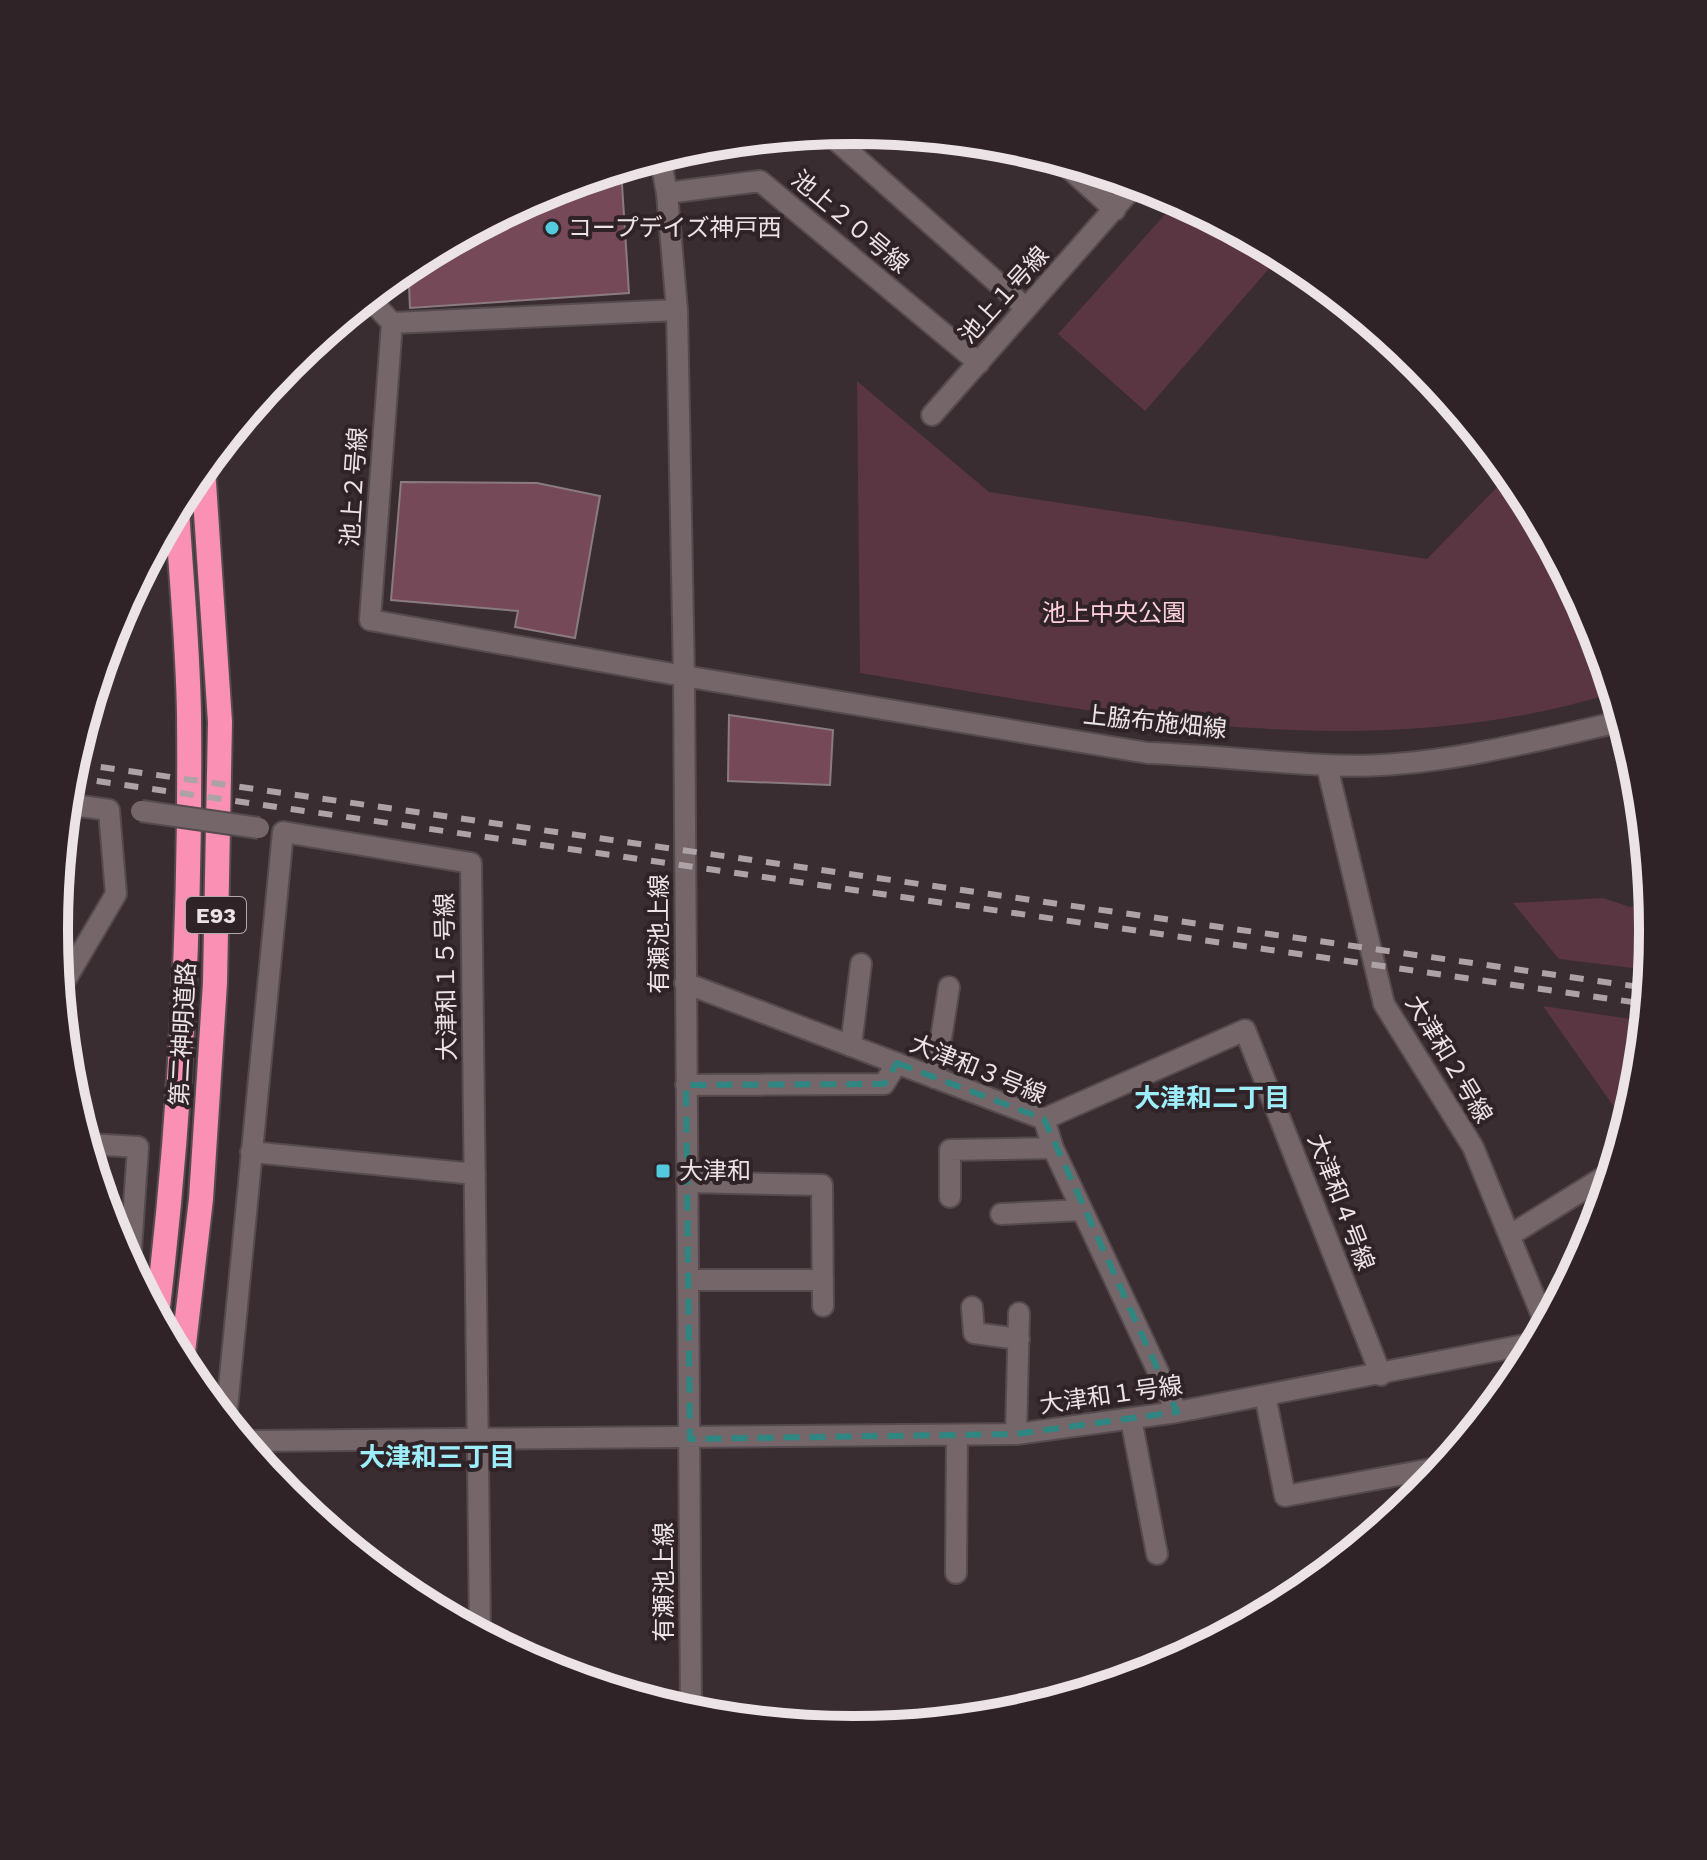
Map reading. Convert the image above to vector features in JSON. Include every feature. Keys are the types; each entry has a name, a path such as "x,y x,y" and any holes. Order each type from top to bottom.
{"highway":[{"name":"第二神明道路","path":"184,1341 201,1199 215,983 220,722 204,488"},
{"name":"第二神明道路","path":"159,1297 172,1191 185,980 189,713 178,529"}],"street":[{"path":"841,144 1026,308"},
{"name":"有瀬池上線","path":"662,168 677,310 684,676 691,1698"},
{"path":"1080,178 1115,210"},
{"name":"池上２０号線","path":"667,193 760,181 979,363"},
{"name":"池上１号線","path":"932,415 1128,194"},
{"path":"376,306 392,323 677,310"},
{"name":"池上２号線","path":"392,323 370,620 684,676"},
{"name":"上脇布施畑線","path":"684,676 1148,753 1225,755 1327,766 1428,760 1611,723"},
{"name":"大津和２号線","path":"1327,766 1384,1004 1473,1147 1512,1234 1540,1311"},
{"path":"78,806 141,811 283,832 227,1404"},
{"path":"70,973 116,894 109,810"},
{"name":"大津和１５号線","path":"283,832 471,863 480,1620"},
{"path":"851,1046 861,964"},
{"name":"大津和３号線","path":"685,983 1044,1119 1053,1148 1177,1412"},
{"path":"935,1078 949,987"},
{"name":"大津和４号線","path":"1044,1119 1245,1030 1381,1375"},
{"path":"686,1085 884,1084 897,1063"},
{"path":"99,1145 138,1147 132,1239"},
{"path":"950,1197 950,1150 1053,1148"},
{"path":"251,1152 475,1174"},
{"path":"1512,1234 1597,1181"},
{"path":"687,1182 822,1185 823,1306"},
{"path":"1001,1214 1082,1210"},
{"path":"688,1280 823,1280"},
{"path":"972,1307 974,1333 1019,1339"},
{"path":"1016,1434 1019,1313"},
{"name":"大津和１号線","path":"690,1439 1016,1434 1177,1412 1519,1346"},
{"path":"1265,1395 1285,1496 1423,1471"},
{"path":"1131,1419 1157,1554"},
{"path":"956,1573 957,1436"},
{"path":"257,1441 690,1439"}],"highlighted area":[{"path":"897,1063 1044,1119 1177,1412 1016,1434 690,1439 686,1085 884,1084"}],"green space":[{"path":"1168,211 1272,266 1145,411 1058,334"},
{"name":"池上中央公園","path":"857,381 989,492 1427,559 1500,484 1534,537 1558,583 1579,629 1602,696 1520,716 1426,728 1332,731 1237,727 1142,717 860,673"},
{"path":"1603,898 1630,907 1638,904 1637,969 1559,959 1513,903"},
{"path":"1543,1006 1633,1019 1617,1111"}],"building":[{"name":"コープデイズ神戸西","path":"622,180 629,293 410,308 409,285 406,285 461,250 506,226 553,204"},
{"path":"401,482 537,483 600,496 575,638 515,627 518,611 391,600"},
{"path":"729,715 833,730 830,785 728,781"}],"railway":[{"path":"86,765 1636,986"},
{"path":"83,779 1635,1002"}],"place":[{"name":"コープデイズ神戸西","path":"552,228"},
{"name":"大津和","path":"663,1171"}],"district":[{"name":"大津和二丁目","path":"1212,1098"},
{"name":"大津和三丁目","path":"437,1457"}]}
